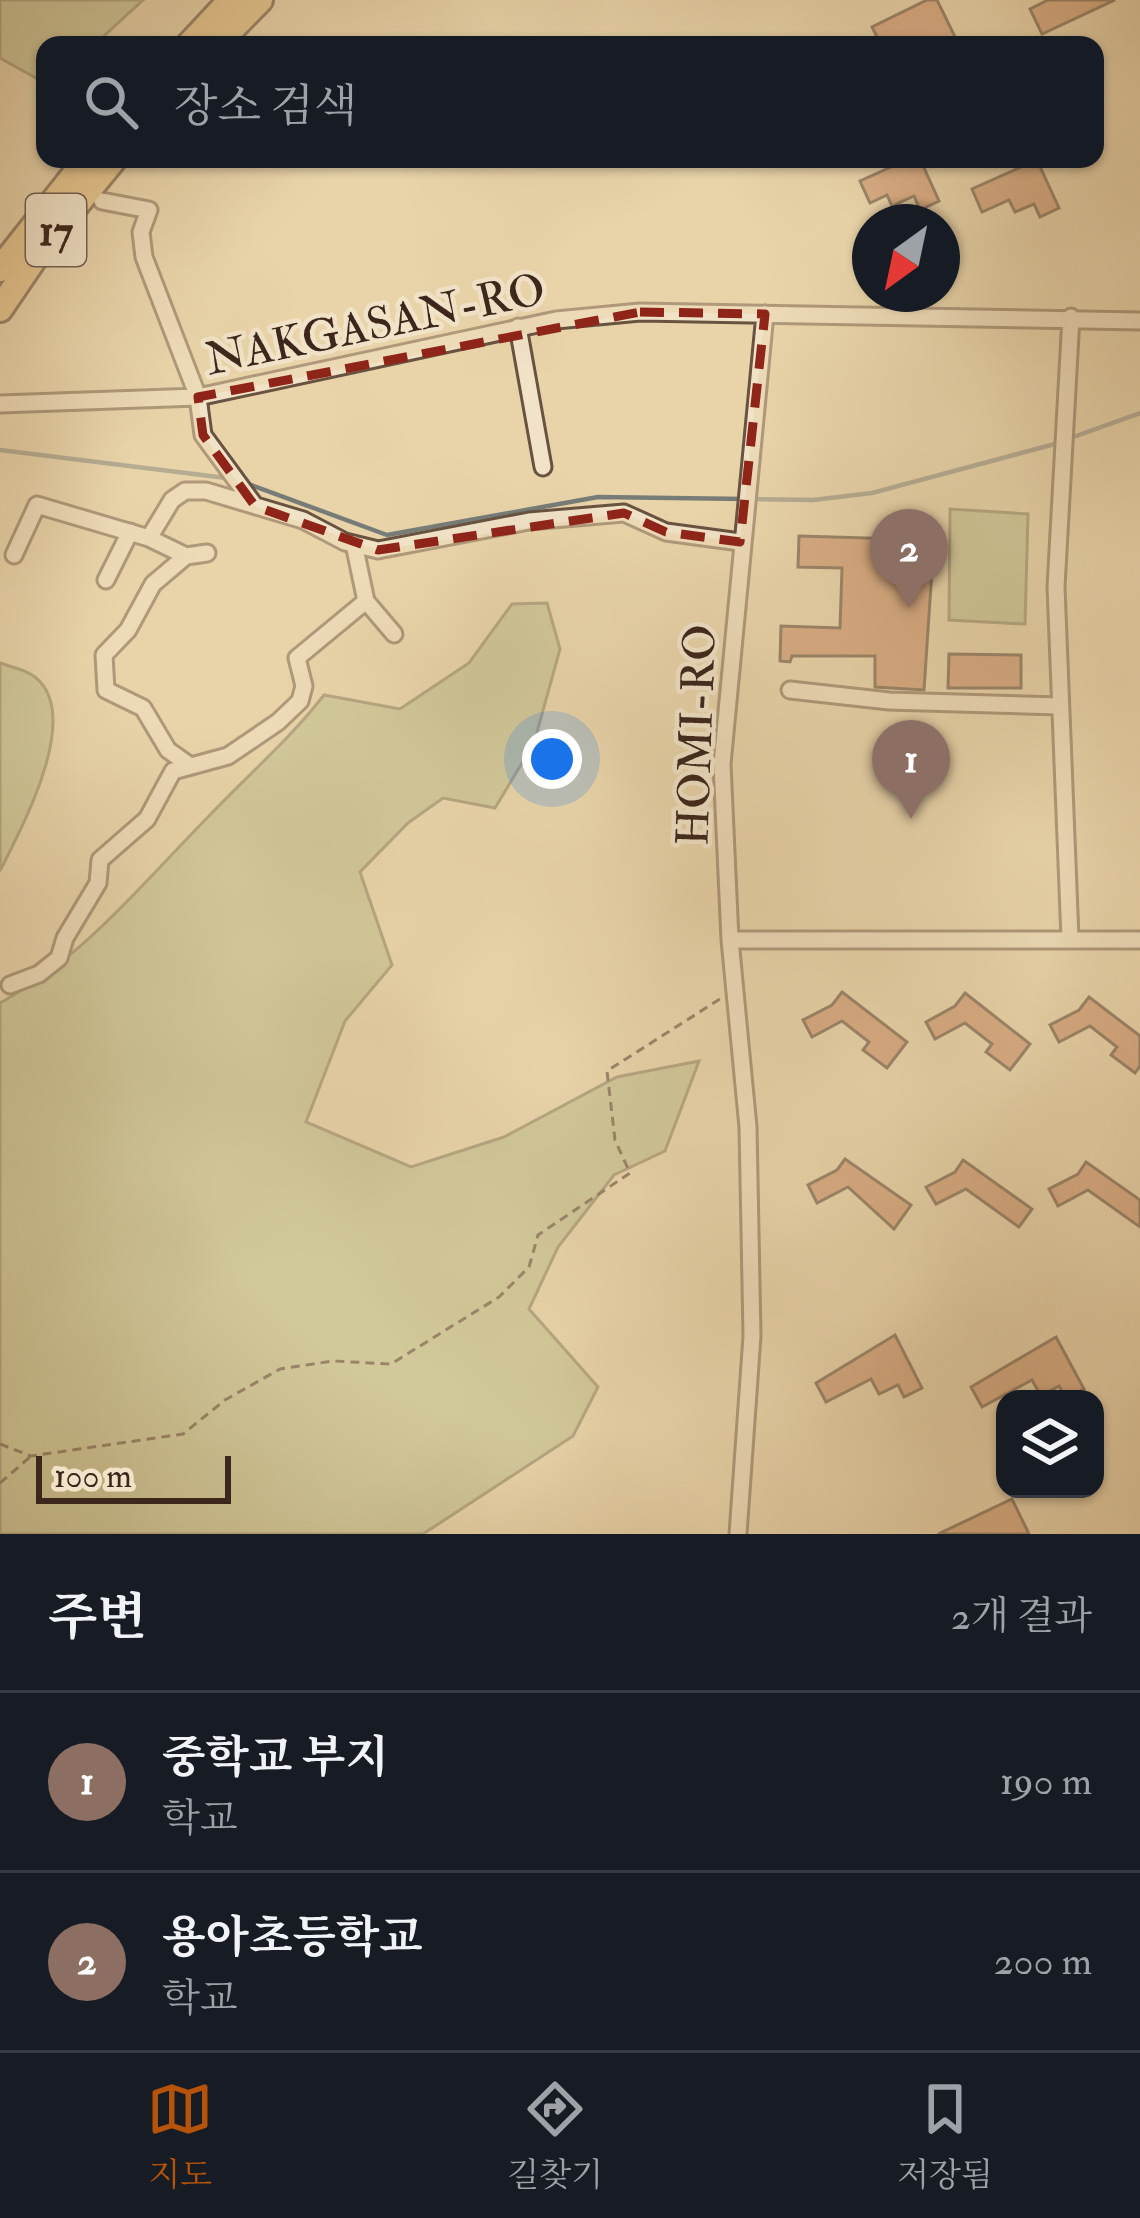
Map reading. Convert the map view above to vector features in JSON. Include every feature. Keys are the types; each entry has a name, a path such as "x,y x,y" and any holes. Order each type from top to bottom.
{"highway":[{"path":"197,36 231,0"},
{"path":"225,36 260,0"},
{"name":"17","path":"0,269 80,168"},
{"name":"17","path":"2,307 107,168"}],"street":[{"path":"102,201 148,210 142,232 144,256 199,397 203,435 220,465 255,506"},
{"name":"NAKGASAN-RO","path":"0,404 199,397 518,327 640,312 765,314"},
{"path":"765,314 1140,321"},
{"name":"HOMI-RO","path":"738,1534 752,1336 748,1127 730,940 722,764 765,314"},
{"path":"1070,317 1062,449 1059,706 1070,938"},
{"path":"518,327 543,466"},
{"path":"149,538 172,500 185,491 255,506 378,550 530,520 624,513 666,532 740,542"},
{"path":"14,555 37,505 149,538 186,556 207,553"},
{"path":"106,580 130,532"},
{"path":"354,544 366,602 394,634"},
{"path":"186,556 136,605 128,630 104,655 103,672 106,689 142,708 168,750 189,765"},
{"path":"10,985 39,974 59,958 65,938 98,883 100,860 146,819 173,771 228,756 278,722 300,700 304,686 297,658 366,602"},
{"path":"790,690 889,701 1059,706"},
{"path":"730,940 1140,940"}],"path":[{"path":"0,1444 32,1456 183,1434 225,1400 280,1369 333,1361 391,1364 500,1297 529,1267 538,1235 630,1173 615,1140 607,1071 735,989"},
{"path":"0,1484 32,1456"}],"highlighted area":[{"path":"640,312 765,314 740,542 666,532 624,513 378,550 255,506 203,435 198,397"}],"green space":[{"path":"0,0 143,0 104,36 36,36 36,78 0,58"},
{"path":"950,509 1028,514 1025,624 949,620"},
{"path":"547,603 560,649 534,743 495,808 443,798 408,823 360,872 392,965 345,1021 306,1122 411,1167 504,1137 617,1077 699,1061 665,1151 614,1175 558,1247 529,1309 598,1387 573,1436 423,1534 0,1534 0,1003 85,942 324,695 400,709 469,663 512,604"},
{"path":"0,663 35,677 48,694 53,717 44,772 0,871"}],"building":[{"path":"927,0 937,0 955,36 876,36 872,27"},
{"path":"1048,0 1115,0 1042,34 1030,9"},
{"path":"889,168 924,168 939,201 917,204 914,196 891,204 887,195 870,203 860,181"},
{"path":"1019,168 1041,168 1059,208 1040,217 1034,204 1015,212 1009,200 982,212 972,189"},
{"path":"799,536 934,540 924,690 875,687 875,656 792,656 790,662 780,661 781,626 840,628 842,568 798,567"},
{"path":"949,654 1021,655 1021,688 948,688"},
{"path":"842,992 907,1042 887,1068 863,1050 869,1042 842,1021 812,1037 803,1020 832,1005"},
{"path":"965,993 1030,1044 1010,1070 986,1052 992,1044 965,1023 935,1039 926,1022 955,1006"},
{"path":"1089,997 1140,1036 1140,1066 1135,1073 1111,1055 1117,1047 1090,1026 1059,1042 1050,1025 1079,1010"},
{"path":"845,1159 911,1205 894,1229 848,1187 817,1203 808,1185 837,1170"},
{"path":"963,1160 1032,1209 1019,1227 966,1189 936,1204 926,1187 955,1172"},
{"path":"1086,1162 1140,1200 1140,1227 1088,1190 1058,1206 1049,1189 1078,1174"},
{"path":"895,1335 922,1388 904,1397 898,1385 879,1394 871,1379 826,1402 816,1383"},
{"path":"1056,1337 1084,1389 1038,1390 1032,1380 1013,1390 996,1390 996,1399 982,1407 971,1387"},
{"path":"1012,1499 1029,1534 938,1534"}],"waterway":[{"path":"243,482 387,535 598,497 813,500 872,493 1051,445 1140,413"},
{"path":"0,450 226,478"}],"place":[{"name":"용아초등학교","path":"909,608"},
{"name":"중학교 부지","path":"911,819"}]}
